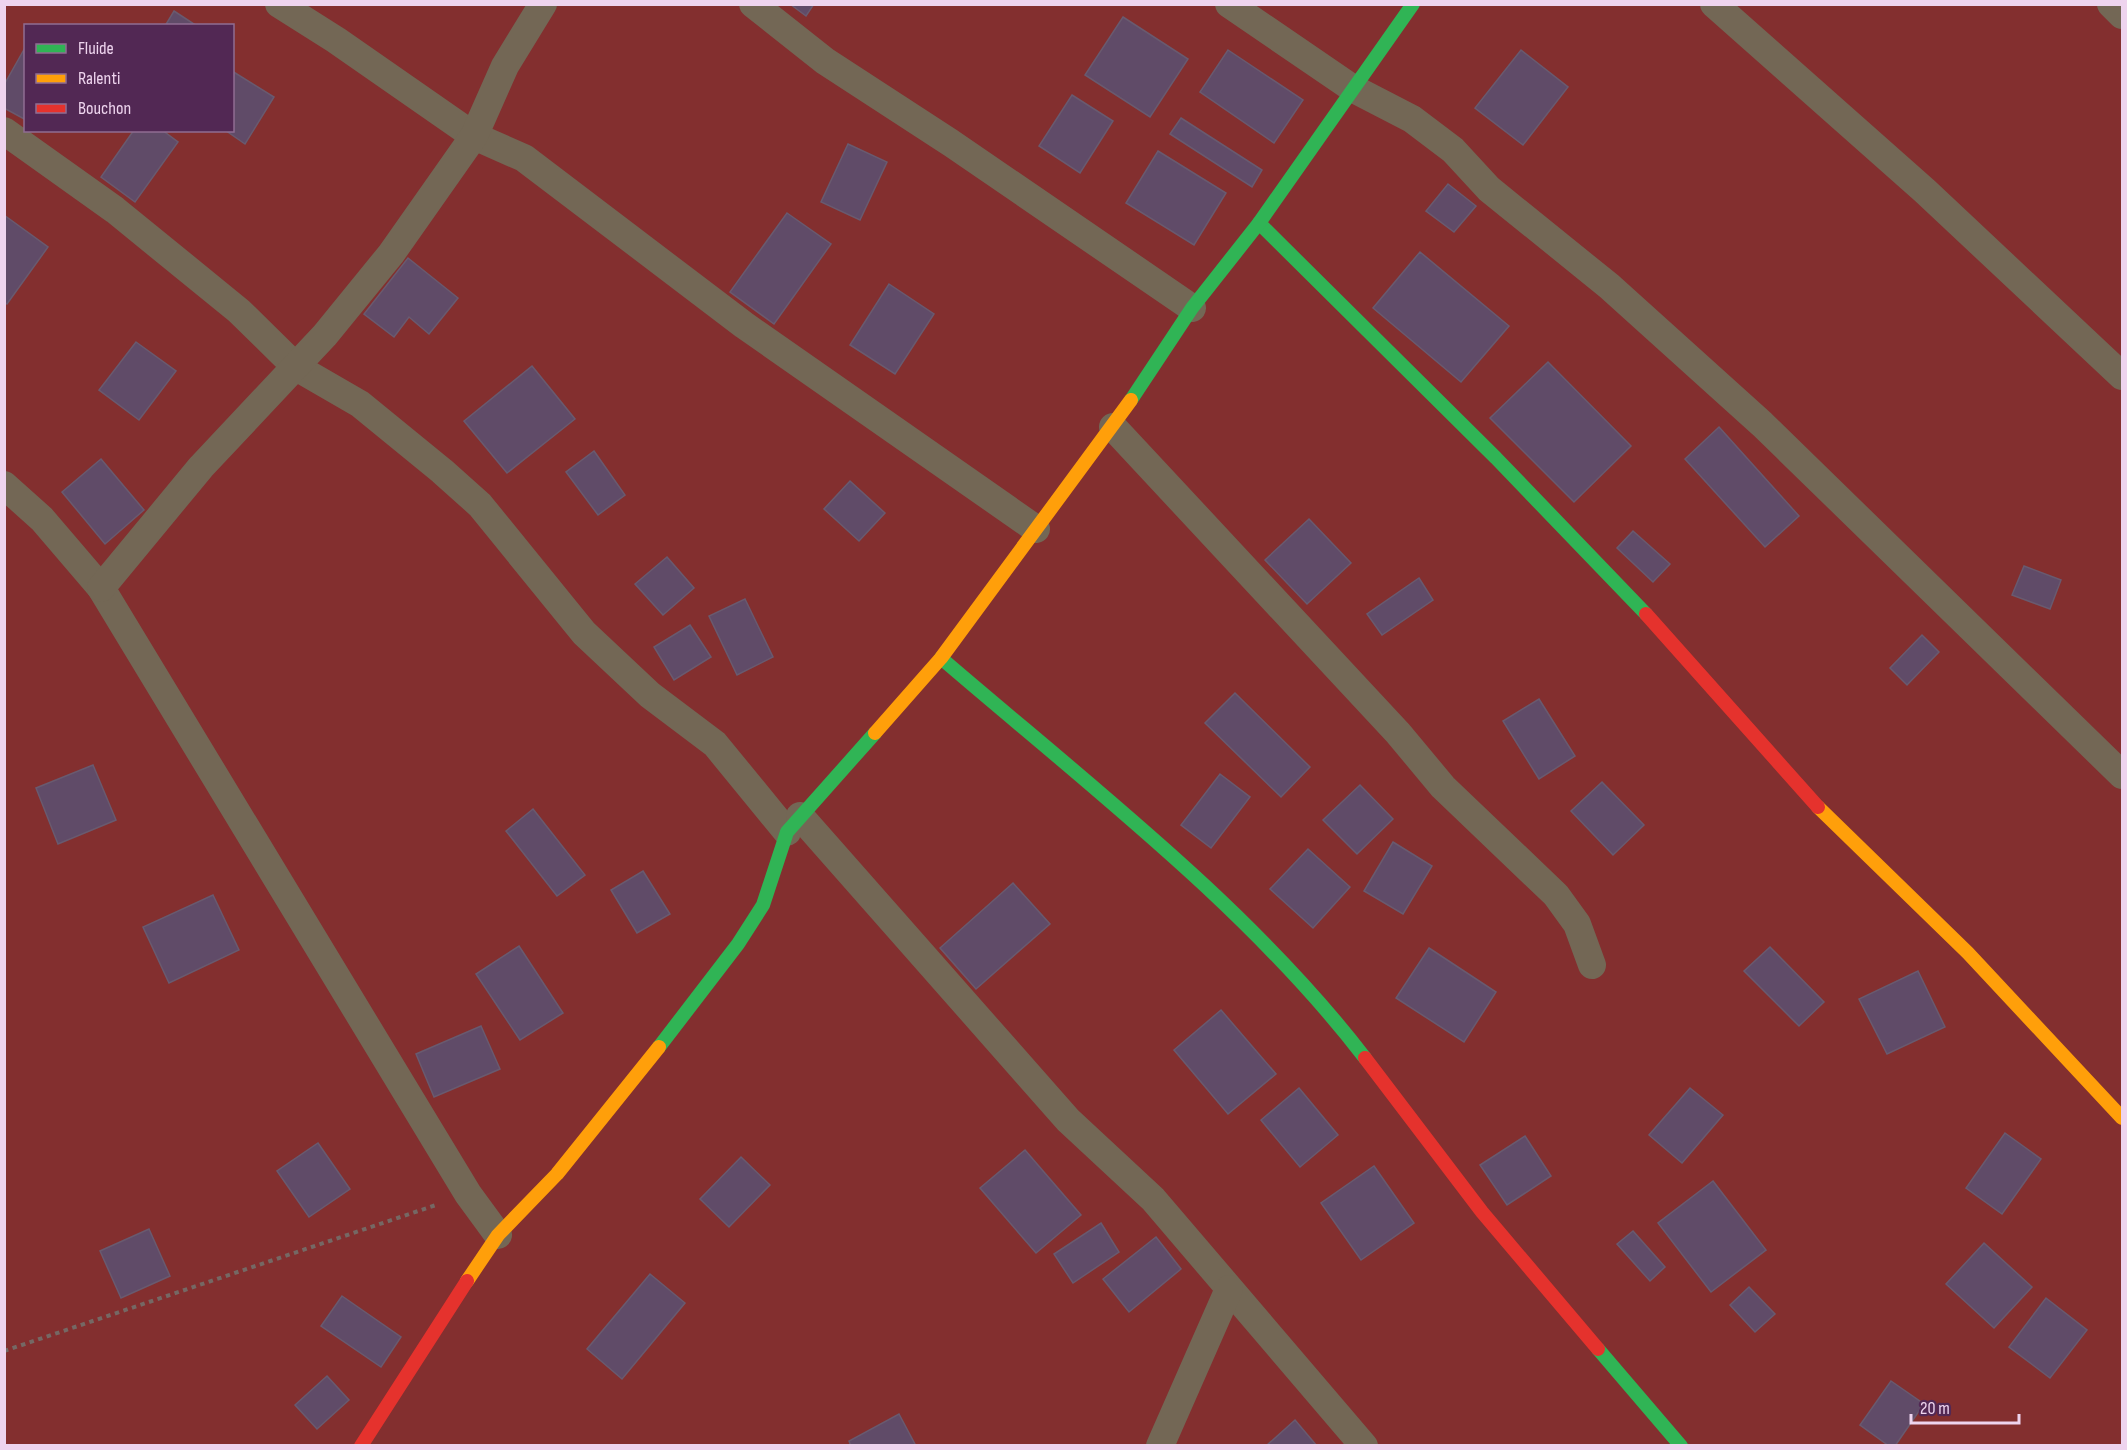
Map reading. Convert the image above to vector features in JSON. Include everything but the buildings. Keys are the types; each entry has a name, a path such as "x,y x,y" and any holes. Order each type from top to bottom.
{"street":[{"path":"279,4 336,40 474,136 524,158 744,325 1036,529"},
{"path":"101,588 201,467 296,367 391,254 474,136 505,66 543,4"},
{"path":"753,4 825,61 951,143 1192,308"},
{"path":"1229,4 1352,88 1412,119 1453,150 1489,189 1609,286 1762,424 2122,775"},
{"path":"361,1446 424,1344 498,1235 557,1174 694,1004 738,944 763,905 793,824 941,658 1113,427 1192,308 1259,223 1413,4"},
{"path":"1714,4 1925,191 2122,376"},
{"path":"2112,4 2122,15"},
{"path":"4,131 115,210 196,279 239,311 296,367 360,404 480,505 584,633 650,695 715,744 793,824 1068,1120 1153,1199 1364,1446"},
{"path":"1259,223 1592,558 1823,812 1968,953 2122,1118"},
{"path":"1113,427 1398,733 1443,787 1556,895 1576,924 1593,965"},
{"path":"4,485 42,519 101,588 468,1194 498,1235"},
{"path":"941,658 1185,868 1272,951 1340,1026 1482,1212 1681,1446"},
{"path":"1160,1446 1229,1289"}],"path":[{"path":"4,1351 468,1194"}],"shaded area":[{"path":"5,5 2122,5 2122,1445 5,1445"}],"traffic: fast":[{"path":"1131,400 1192,308 1259,223 1413,4"},
{"path":"1259,223 1496,458 1646,614"},
{"path":"941,658 1164,848 1218,898 1320,1003 1365,1058"},
{"path":"659,1047 738,944 763,905 787,832 875,733"},
{"path":"1598,1349 1681,1446"}],"traffic: slow":[{"path":"875,733 941,658 1131,400"},
{"path":"1818,807 1968,953 2122,1118"},
{"path":"467,1281 498,1235 557,1174 659,1047"}],"traffic: jam":[{"path":"1646,614 1818,807"},
{"path":"1365,1058 1482,1212 1598,1349"},
{"path":"361,1446 467,1281"}]}
